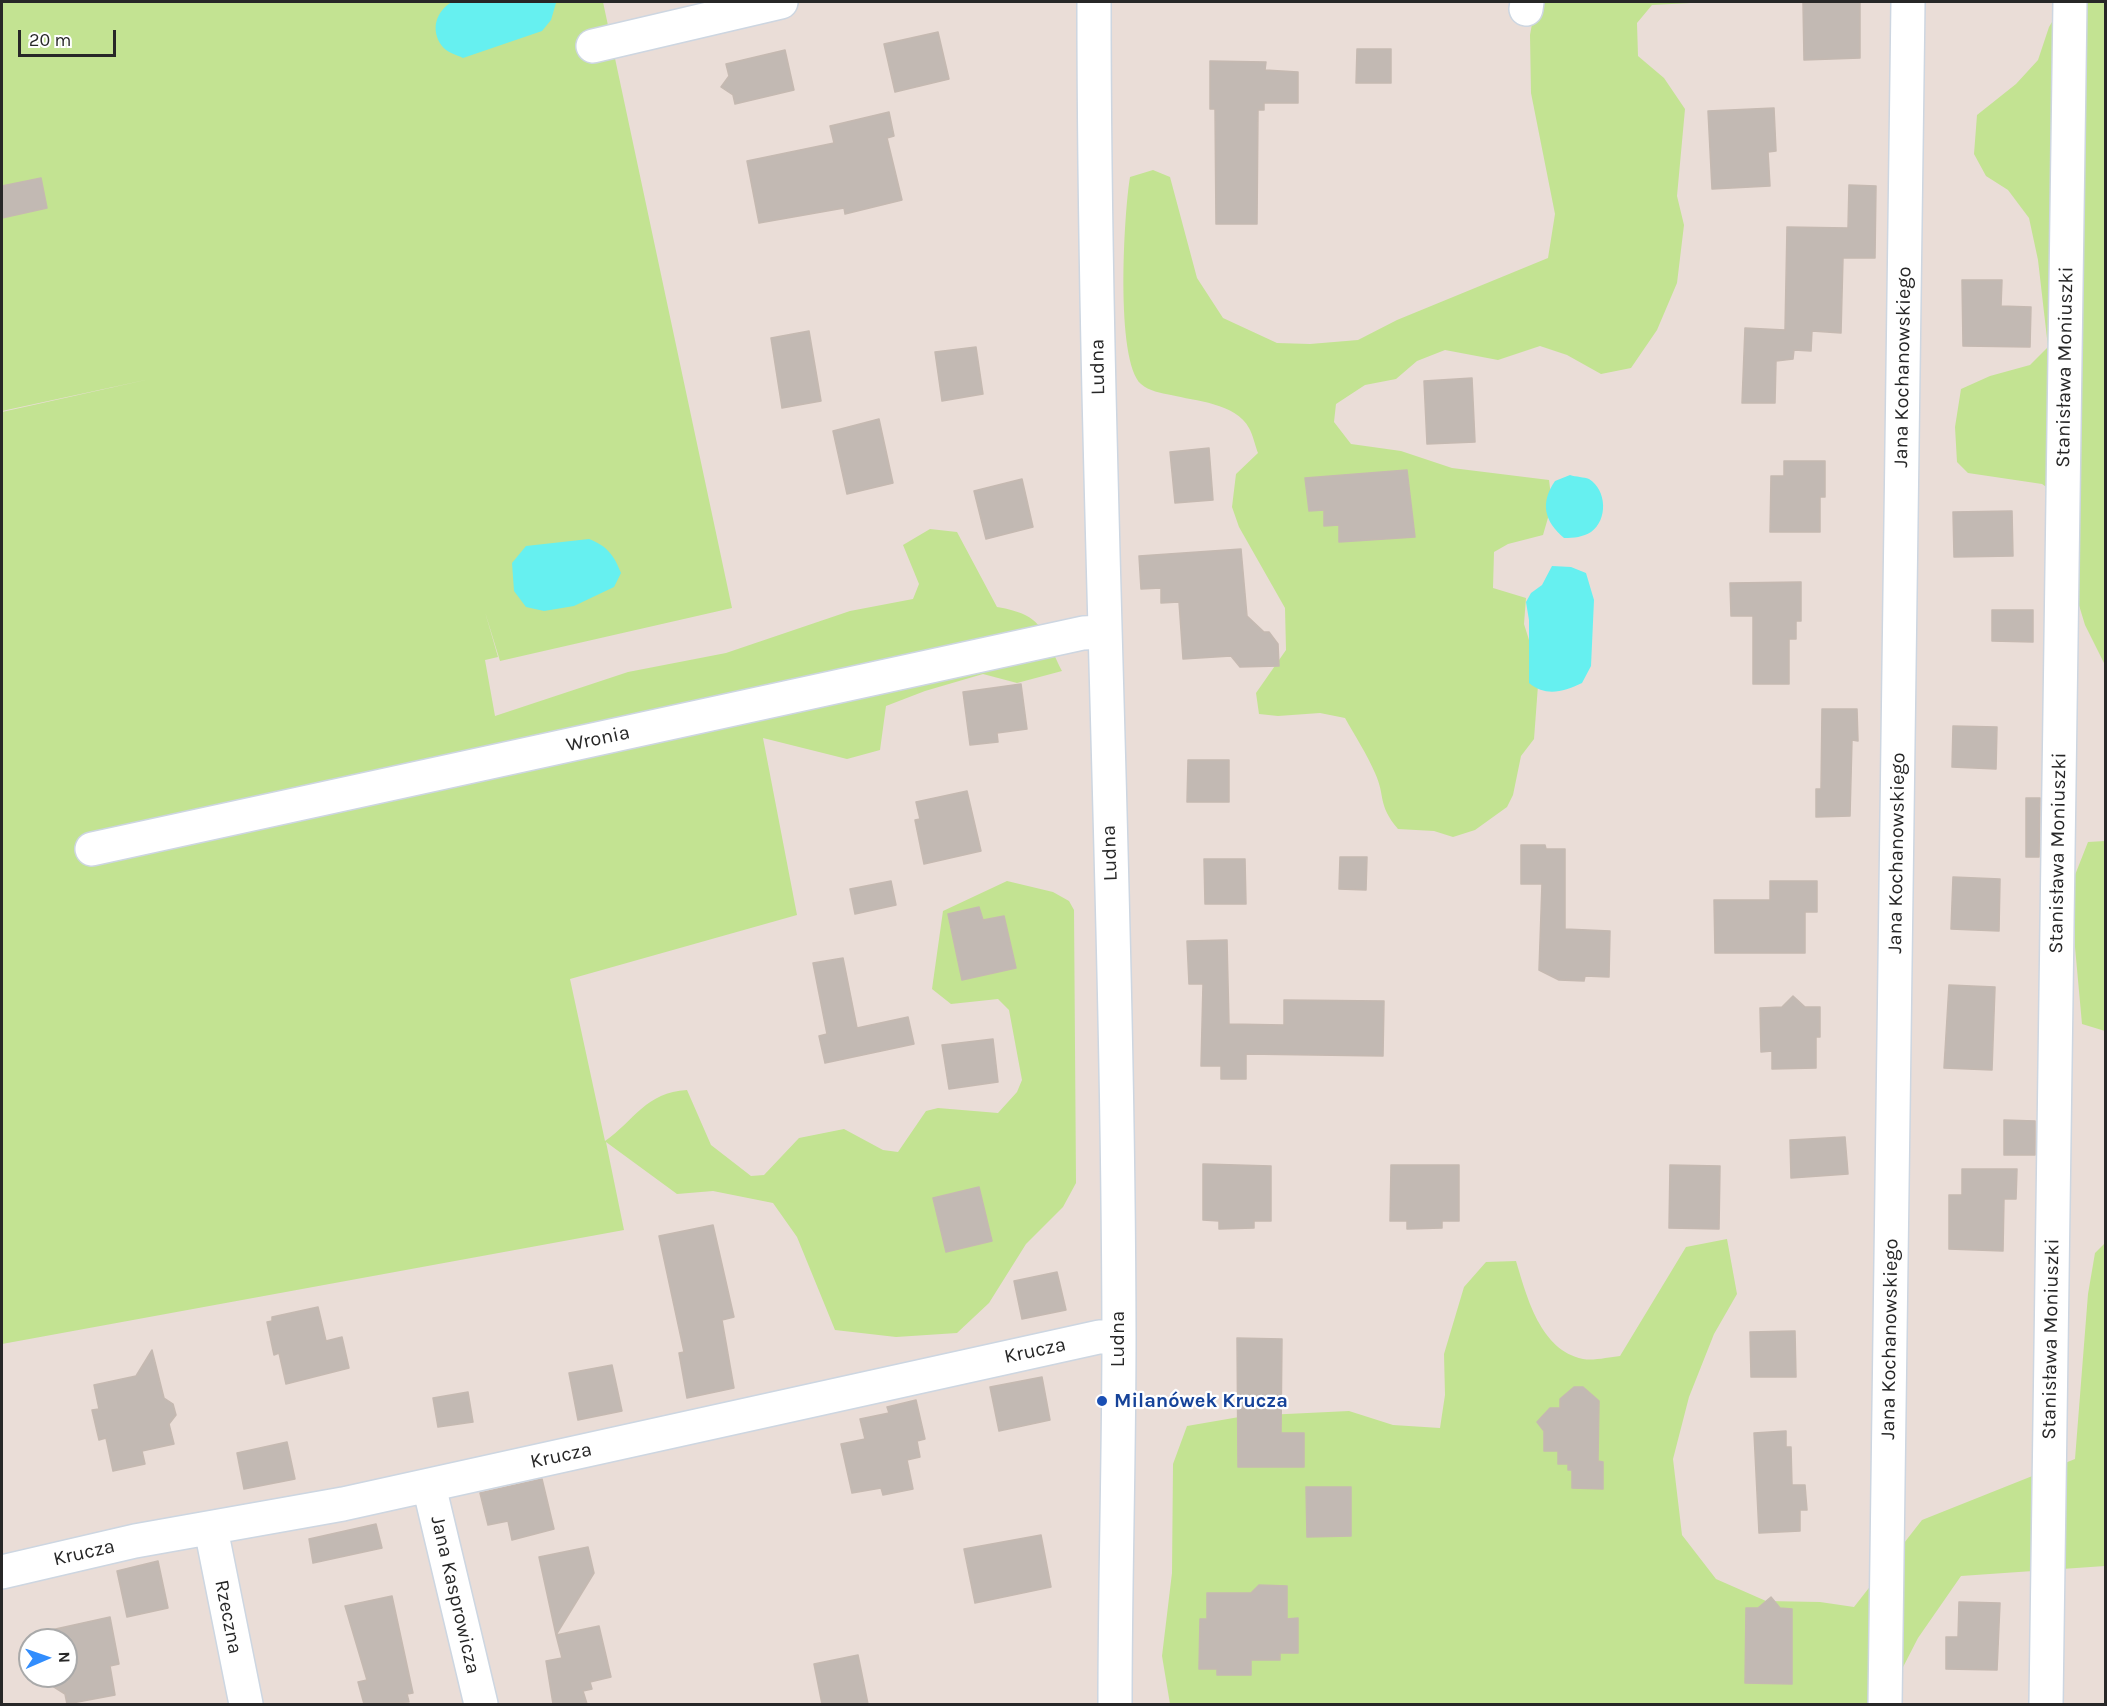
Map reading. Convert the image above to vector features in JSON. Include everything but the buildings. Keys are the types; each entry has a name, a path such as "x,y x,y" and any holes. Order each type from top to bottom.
{"street":[{"path":"593,46 781,2"},
{"name":"Ludna","path":"1094,2 1094,238 1119,1337 1114,1704"},
{"name":"Jana Kochanowskiego","path":"1885,1704 1908,2"},
{"name":"Stanisława Moniuszki","path":"2046,1704 2070,2"},
{"name":"Wronia","path":"92,849 1083,633 1104,632"},
{"name":"Krucza","path":"2,1572 135,1541 429,1485 1099,1337 1119,1337"},
{"name":"Jana Kasprowicza","path":"429,1485 481,1704"},
{"name":"Rzeczna","path":"211,1528 246,1704"}],"green space":[{"path":"2,2 603,2 732,608 500,661 485,612 498,657 485,660 495,716 628,672 726,653 850,611 913,599 919,584 903,545 930,529 957,532 997,607 1013,610 1033,620 1045,635 1062,671 1017,683 983,674 925,691 886,706 880,750 847,759 763,738 797,915 570,979 605,1141 651,1102 673,1092 687,1090 711,1145 751,1176 764,1175 799,1138 844,1129 883,1150 898,1152 926,1111 938,1108 998,1113 1017,1092 1022,1080 1009,1010 998,999 951,1004 932,989 943,911 1007,881 1053,892 1069,901 1074,910 1076,1183 1063,1207 1026,1244 989,1303 957,1333 896,1337 835,1330 797,1237 773,1203 713,1191 677,1194 606,1142 624,1230 2,1344 2,412 150,379 2,411"},
{"path":"1536,2 1710,2 1652,5 1637,23 1638,56 1664,78 1685,109 1677,196 1684,225 1677,283 1657,330 1631,368 1601,374 1567,355 1540,346 1498,360 1445,350 1417,361 1396,379 1365,385 1336,404 1334,422 1351,444 1401,451 1452,468 1549,480 1552,504 1543,535 1508,544 1494,552 1493,588 1526,598 1524,624 1539,672 1534,739 1521,756 1513,795 1507,807 1475,830 1453,837 1434,831 1398,829 1384,807 1372,766 1345,718 1320,713 1278,716 1259,714 1256,693 1286,650 1285,608 1239,527 1232,507 1236,474 1258,453 1249,428 1235,413 1214,404 1151,390 1141,384 1133,370 1127,347 1123,285 1128,195 1130,177 1153,170 1170,177 1197,278 1223,318 1277,343 1310,344 1358,340 1397,320 1548,258 1555,214 1531,93 1530,35"},
{"path":"2064,2 2105,2 2105,665 2085,625 2075,592 2080,510 2042,484 1968,473 1957,462 1955,427 1961,389 1990,376 2030,365 2048,347 2038,260 2029,218 2008,190 1986,176 1974,154 1977,115 2016,84 2038,60 2049,27"},
{"path":"2106,841 2105,1031 2082,1024 2075,947 2075,875 2088,842"},
{"path":"1727,1239 1737,1294 1714,1334 1689,1397 1673,1459 1682,1535 1716,1579 1766,1601 1820,1602 1854,1607 1922,1520 2075,1459 2088,1294 2095,1253 2105,1243 2105,1566 1961,1576 1918,1638 1884,1704 1170,1704 1162,1656 1172,1573 1173,1464 1187,1426 1245,1416 1349,1411 1393,1425 1440,1428 1445,1395 1444,1354 1464,1287 1486,1262 1516,1261 1531,1305 1546,1334 1568,1354 1583,1359 1597,1359 1620,1356 1686,1247"}],"water":[{"path":"452,2 556,3 551,20 542,31 463,58 444,48 436,34 436,21 442,10"},
{"path":"1570,475 1589,479 1595,484 1602,497 1603,513 1597,527 1591,532 1578,537 1564,538 1548,518 1546,504 1555,481"},
{"path":"589,539 605,548 616,561 621,573 614,587 574,606 544,611 526,607 514,591 512,563 526,546"},
{"path":"1552,566 1571,567 1586,573 1594,600 1591,666 1582,683 1568,689 1548,692 1529,683 1529,620 1526,602 1531,593 1542,585"}],"place":[{"name":"Milanówek Krucza","path":"1102,1401"}]}
